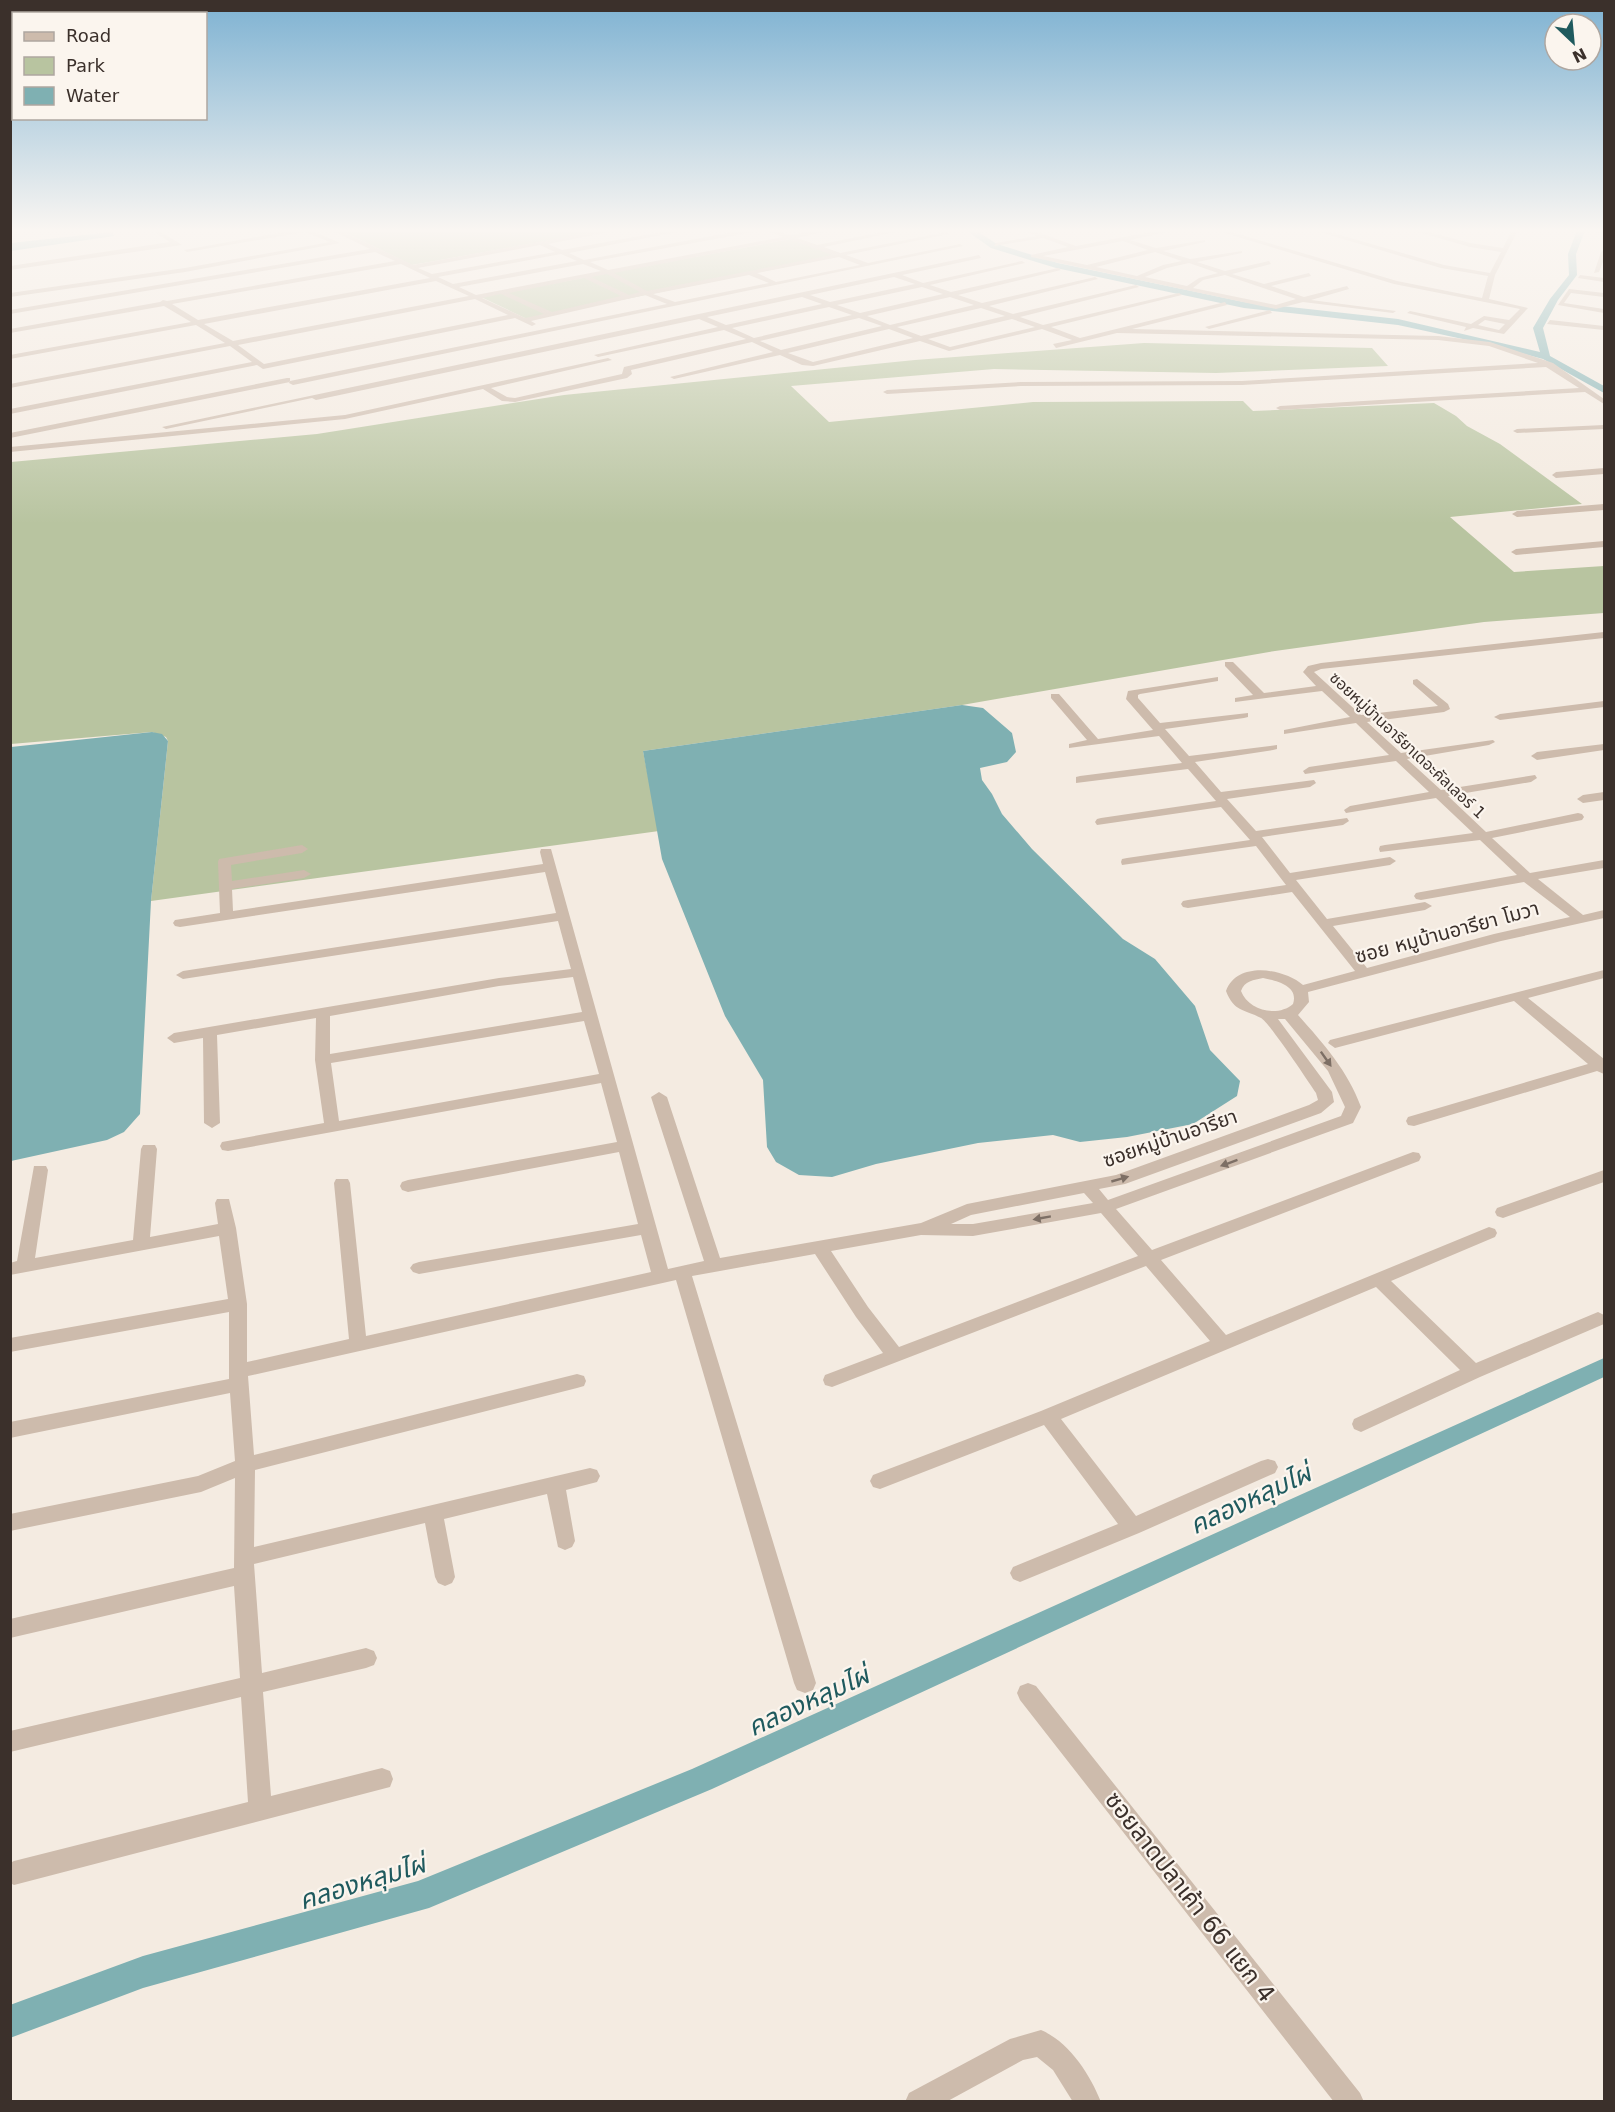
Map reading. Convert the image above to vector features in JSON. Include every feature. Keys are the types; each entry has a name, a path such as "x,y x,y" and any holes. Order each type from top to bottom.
{"street":[{"path":"10,331 35,327"},
{"path":"10,357 177,327"},
{"path":"202,327 326,405"},
{"path":"10,386 322,327"},
{"path":"10,412 461,327"},
{"path":"539,327 627,369 813,327"},
{"path":"10,436 564,327"},
{"path":"95,442 650,327"},
{"path":"598,355 724,327 813,364 975,327"},
{"path":"674,376 889,327 950,350 1050,327"},
{"path":"1040,327 1080,340"},
{"path":"1056,346 1135,327"},
{"path":"1188,333 1213,327"},
{"path":"1461,332 1470,327"},
{"path":"1118,331 1427,337 1471,340 1532,357 1550,365 1605,402"},
{"path":"10,450 345,417 608,360"},
{"path":"887,392 1021,384 1242,383 1550,365"},
{"path":"485,387 505,399 515,400 624,376 628,374 627,369"},
{"path":"1280,408 1585,390"},
{"path":"335,411 345,417"},
{"path":"1517,431 1605,427"},
{"path":"1556,475 1605,471"},
{"path":"1517,514 1605,507"},
{"path":"1516,552 1605,544"},
{"name":"ซอยหมู่บ้านอารียาเดอะคัลเลอร์ 1","path":"1579,918 1529,879 1395,756 1360,719 1309,675 1310,669 1321,666 1605,635"},
{"path":"1228,664 1262,697"},
{"path":"1214,679 1132,693 1132,699 1256,838 1364,974"},
{"path":"1288,732 1360,719 1444,709 1444,706 1417,682"},
{"path":"1239,700 1323,688"},
{"path":"1054,696 1095,743"},
{"path":"1500,717 1605,704"},
{"path":"1073,746 1244,715"},
{"path":"1101,822 1222,799 1395,756 1488,742"},
{"path":"1080,780 1273,747"},
{"path":"1537,756 1605,747"},
{"path":"1127,862 1256,838 1438,795 1531,778"},
{"path":"1583,799 1605,796"},
{"path":"1188,904 1292,882 1388,855 1578,817"},
{"path":"227,915 224,862 302,849"},
{"path":"180,923 548,860 661,1276"},
{"path":"1325,923 1605,864"},
{"path":"226,886 304,874"},
{"name":"ซอย หมูบ้านอารียา โมวา","path":"1300,990 1499,937 1605,914"},
{"path":"183,975 564,916"},
{"path":"174,1038 499,982 579,972"},
{"path":"1335,1043 1605,974"},
{"path":"1249,975 1278,977 1291,982 1300,990 1303,997 1302,1004 1289,1014 1268,1016 1252,1012 1240,1005 1233,996 1233,988 1238,980 1249,975"},
{"path":"1517,996 1603,1066"},
{"path":"323,1013 323,1060 332,1128"},
{"path":"323,1060 591,1014"},
{"path":"10,1430 238,1377 358,1344 661,1276 921,1229 973,1230 1105,1207 1347,1119 1353,1107 1348,1090 1316,1044 1289,1014"},
{"name":"ซอยหมู่บ้านอารียา","path":"921,1229 967,1210 1119,1180 1315,1109 1326,1102 1324,1092 1268,1016"},
{"path":"210,1032 212,1123"},
{"path":"1414,1121 1603,1066"},
{"path":"228,1146 608,1077"},
{"path":"658,1097 714,1266"},
{"path":"408,1186 627,1145"},
{"path":"141,1245 149,1149"},
{"path":"832,1380 1413,1157"},
{"path":"40,1170 18,1267 228,1227"},
{"path":"1503,1212 1605,1176"},
{"path":"342,1183 358,1344"},
{"path":"1088,1187 1224,1344"},
{"path":"223,1203 238,1304 238,1377 245,1465 244,1567 260,1809"},
{"path":"419,1268 647,1228"},
{"path":"880,1481 1048,1416 1489,1233"},
{"path":"819,1247 862,1312 896,1356"},
{"path":"682,1272 805,1683"},
{"path":"1380,1280 1473,1372"},
{"path":"10,1345 238,1304"},
{"path":"1361,1424 1473,1372 1598,1319"},
{"path":"10,1523 201,1484 245,1465 577,1381"},
{"path":"1048,1416 1132,1527"},
{"path":"1020,1573 1268,1467"},
{"path":"10,1629 244,1567 433,1512 591,1476"},
{"path":"555,1484 565,1541"},
{"path":"433,1512 445,1577"},
{"path":"10,1742 366,1658"},
{"name":"ซอยลาดปลาเค้า 66 แยก 4","path":"1029,1693 1351,2102"},
{"path":"14,1873 382,1779"},
{"path":"918,2102 1018,2048 1041,2043 1062,2061 1088,2102"}],"green space":[{"path":"1144,343 1372,348 1388,366 1216,373 994,369 791,386 829,422 1033,402 1243,401 1253,411 1434,403 1456,416 1467,426 1500,444 1582,504 1450,517 1514,572 1604,566 1604,613 1484,622 1275,651 962,705 643,751 659,831 151,901 168,741 166,737 152,732 11,744 11,462 317,434 564,395 915,360"}],"water":[{"path":"962,705 983,708 1012,733 1016,752 1007,762 980,768 982,780 1002,814 1032,849 1123,939 1155,959 1195,1006 1210,1050 1240,1081 1237,1096 1193,1124 1127,1137 1080,1142 1053,1135 978,1143 876,1164 832,1177 799,1175 776,1162 767,1147 763,1080 725,1016 662,859 643,751"},
{"path":"152,732 162,734 168,741 151,901 140,1114 124,1132 107,1140 11,1161 11,747"}],"waterway":[{"path":"1419,327 1546,357"},
{"path":"1539,327 1546,357"},
{"path":"1546,357 1604,390"},
{"name":"คลองหลุมไผ่","path":"10,2022 143,1972 418,1897 702,1779 1604,1367"}]}
